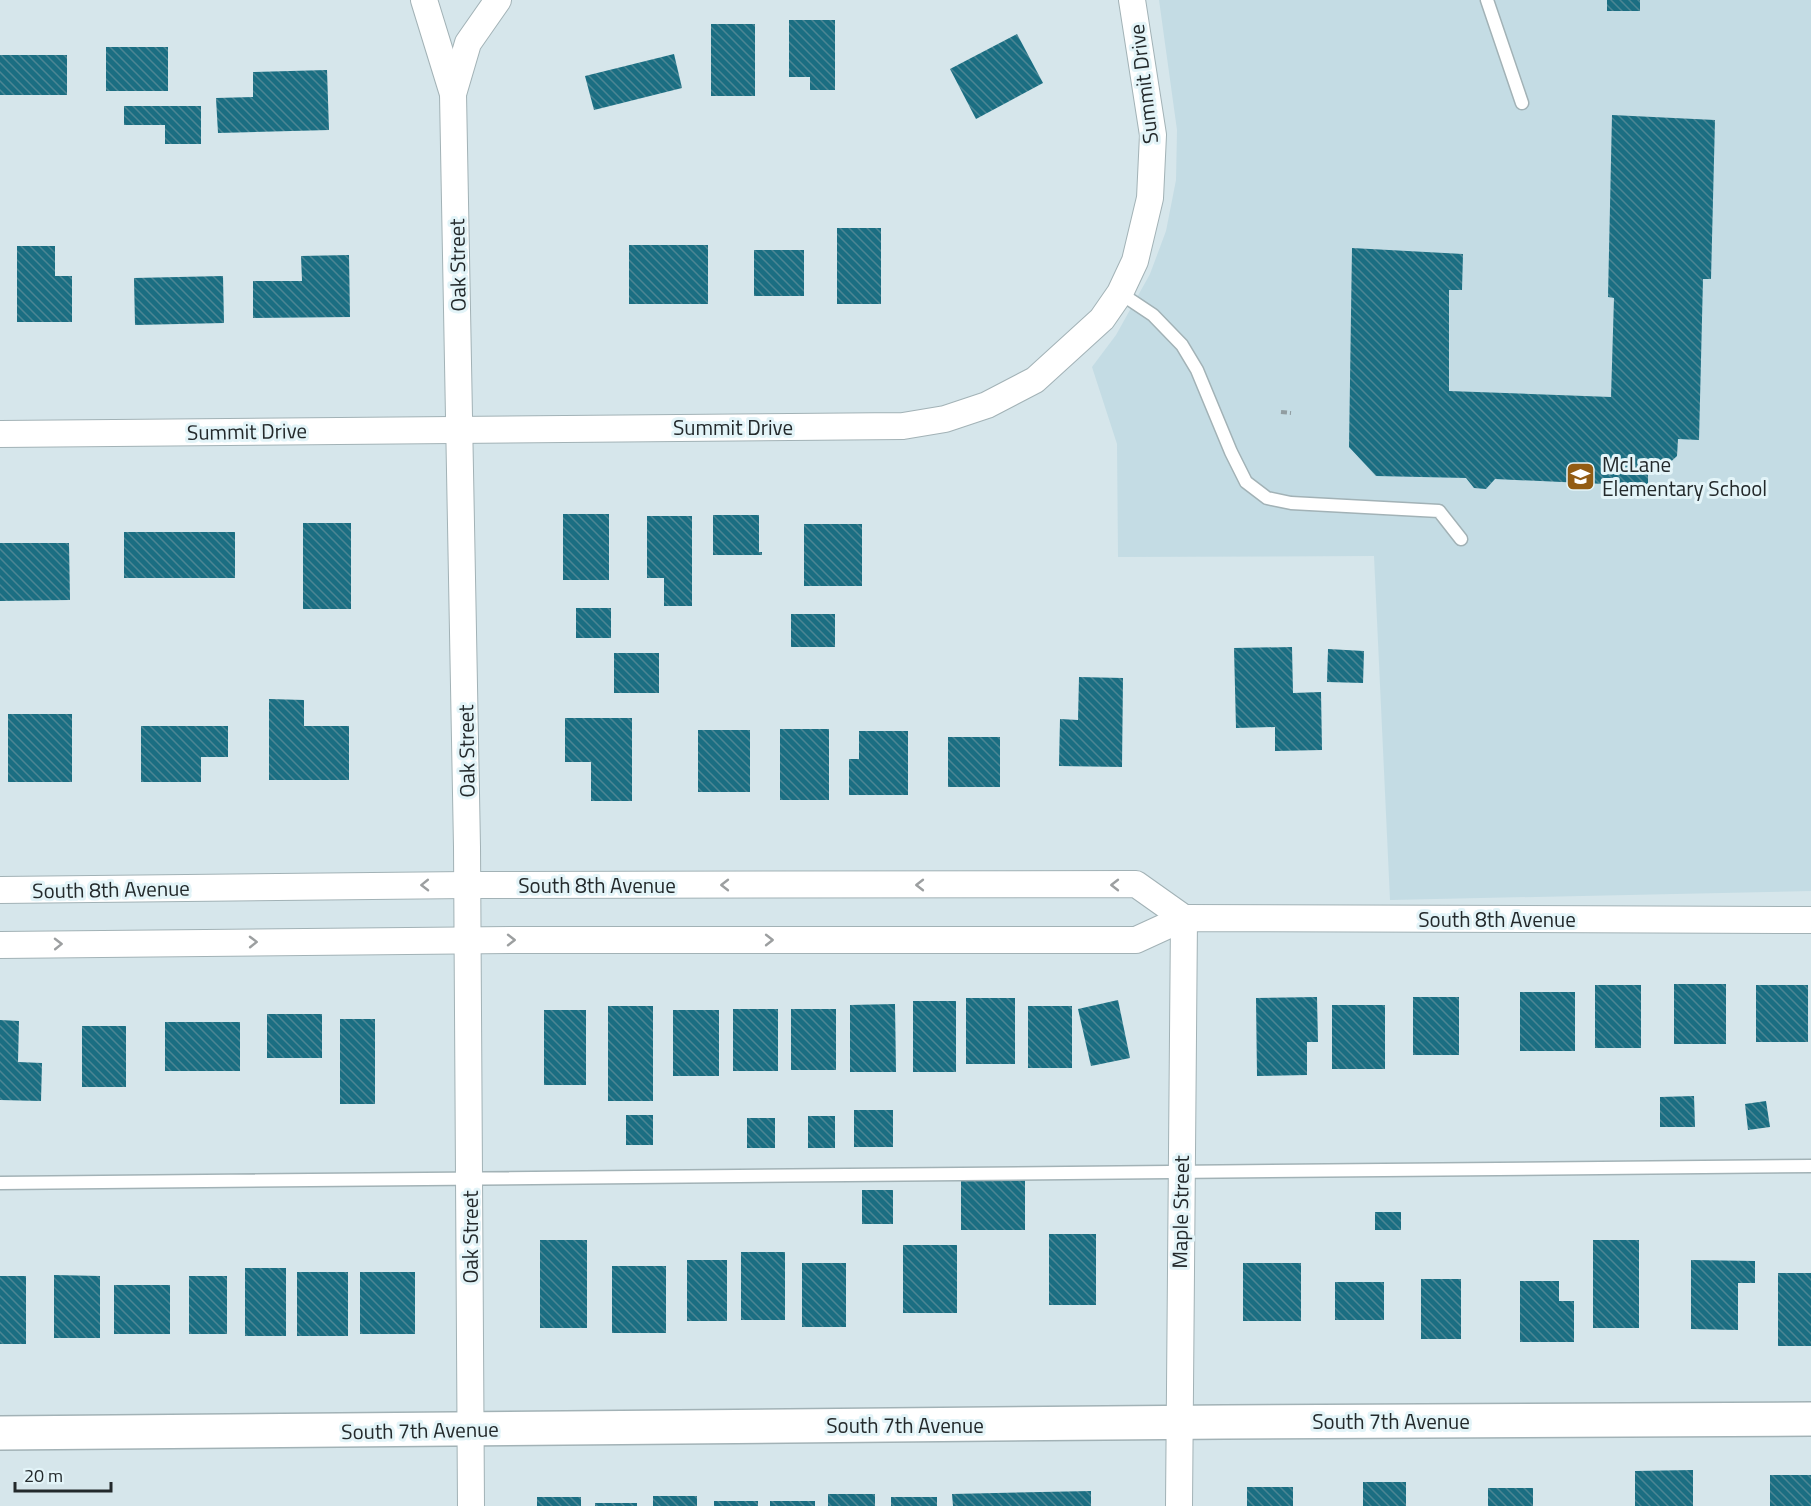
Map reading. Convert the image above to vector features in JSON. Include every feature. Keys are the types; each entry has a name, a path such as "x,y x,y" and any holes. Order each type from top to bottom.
{"street":[{"name":"Oak Street","path":"424,0 453,94 468,941 471,1506"},
{"path":"453,94 468,43 498,0"},
{"name":"Summit Drive","path":"0,434 903,426 945,419 987,405 1035,380 1102,320 1120,293 1136,261 1150,198 1153,135 1132,0"},
{"name":"South 8th Avenue","path":"0,890 467,885 1136,885 1184,918"},
{"name":"South 8th Avenue","path":"0,945 468,941 1136,940 1184,918 1811,920"},
{"name":"Maple Street","path":"1179,1506 1184,918"},
{"name":"South 7th Avenue","path":"0,1433 1178,1422 1811,1419"}],"lane":[{"path":"1487,0 1522,104"},
{"path":"1120,293 1153,315 1182,345 1197,370 1246,482 1267,498 1291,503 1439,511 1461,539"},
{"path":"0,1183 1811,1166"}],"path":[{"path":"1281,412 1291,413"}],"shaded area":[{"path":"1159,0 1811,0 1811,891 1390,900 1374,556 1118,557 1117,444 1092,367 1116,335 1150,274 1166,231 1176,180 1177,130"}],"building":[{"path":"1607,0 1640,0 1640,11 1607,11"},
{"path":"789,20 835,20 835,90 810,90 810,77 789,77"},
{"path":"711,24 755,24 755,96 711,96"},
{"path":"1017,34 1043,83 976,119 950,69"},
{"path":"106,47 168,47 168,91 106,91"},
{"path":"674,54 682,88 594,110 585,76"},
{"path":"0,55 67,55 67,95 0,95"},
{"path":"327,70 329,130 218,133 216,98 253,97 253,72"},
{"path":"124,106 201,106 201,144 165,144 165,125 124,125"},
{"path":"1612,115 1715,120 1711,279 1703,279 1699,440 1678,439 1677,456 1663,469 1648,468 1648,486 1495,479 1486,489 1474,488 1466,478 1376,476 1349,447 1352,248 1463,254 1462,290 1449,290 1449,391 1611,397 1614,298 1608,297"},
{"path":"837,228 881,228 881,304 837,304"},
{"path":"629,245 708,245 708,304 629,304"},
{"path":"17,246 55,246 55,276 72,276 72,322 17,322"},
{"path":"754,250 804,250 804,296 754,296"},
{"path":"349,255 350,317 253,318 253,281 302,281 301,256"},
{"path":"223,276 224,323 135,325 134,278"},
{"path":"563,514 609,514 609,580 563,580"},
{"path":"713,515 759,515 759,552 762,552 762,555 713,555"},
{"path":"647,516 692,516 692,606 664,606 664,578 647,578"},
{"path":"303,523 351,523 351,609 303,609"},
{"path":"804,524 862,524 862,586 804,586"},
{"path":"124,532 235,532 235,578 124,578"},
{"path":"0,543 69,543 70,600 0,601"},
{"path":"576,608 611,608 611,638 576,638"},
{"path":"791,614 835,614 835,647 791,647"},
{"path":"1292,647 1293,693 1321,692 1322,750 1275,751 1275,727 1236,728 1234,648"},
{"path":"1328,649 1364,651 1363,683 1327,682"},
{"path":"614,653 659,653 659,693 614,693"},
{"path":"1079,677 1123,678 1122,767 1059,766 1060,719 1078,720"},
{"path":"269,699 304,700 304,726 349,726 349,780 269,780"},
{"path":"8,714 72,714 72,782 8,782"},
{"path":"565,718 632,718 632,801 591,801 591,762 565,762"},
{"path":"141,726 228,726 228,757 201,757 201,782 141,782"},
{"path":"780,729 829,729 829,800 780,800"},
{"path":"698,730 750,730 750,792 698,792"},
{"path":"859,731 908,731 908,795 849,795 849,759 859,759"},
{"path":"948,737 1000,737 1000,787 948,787"},
{"path":"1674,984 1726,984 1726,1044 1674,1044"},
{"path":"1595,985 1641,985 1641,1048 1595,1048"},
{"path":"1756,985 1808,985 1808,1042 1756,1042"},
{"path":"1520,992 1575,992 1575,1051 1520,1051"},
{"path":"1317,997 1318,1042 1307,1042 1307,1075 1257,1076 1256,998"},
{"path":"1413,997 1459,997 1459,1055 1413,1055"},
{"path":"966,998 1015,998 1015,1064 966,1064"},
{"path":"1118,1000 1130,1058 1091,1066 1078,1009"},
{"path":"913,1001 956,1001 956,1072 913,1072"},
{"path":"895,1004 896,1072 850,1072 850,1005"},
{"path":"1332,1005 1385,1005 1385,1069 1332,1069"},
{"path":"608,1006 653,1006 653,1101 608,1101"},
{"path":"1028,1006 1072,1006 1072,1068 1028,1068"},
{"path":"733,1009 778,1009 778,1071 733,1071"},
{"path":"791,1009 836,1009 836,1070 791,1070"},
{"path":"544,1010 586,1010 586,1085 544,1085"},
{"path":"673,1010 719,1010 719,1076 673,1076"},
{"path":"267,1014 322,1014 322,1058 267,1058"},
{"path":"340,1019 375,1019 375,1104 340,1104"},
{"path":"0,1020 19,1021 18,1062 42,1063 41,1101 0,1100"},
{"path":"165,1022 240,1022 240,1071 165,1071"},
{"path":"82,1026 126,1026 126,1087 82,1087"},
{"path":"1694,1096 1695,1127 1660,1127 1660,1097"},
{"path":"1766,1101 1770,1127 1748,1130 1745,1104"},
{"path":"854,1110 893,1110 893,1147 854,1147"},
{"path":"626,1115 653,1115 653,1145 626,1145"},
{"path":"808,1116 835,1116 835,1148 808,1148"},
{"path":"747,1118 775,1118 775,1148 747,1148"},
{"path":"961,1178 1025,1178 1025,1230 961,1230"},
{"path":"862,1190 893,1190 893,1224 862,1224"},
{"path":"1375,1212 1401,1212 1401,1230 1375,1230"},
{"path":"1049,1234 1096,1234 1096,1305 1049,1305"},
{"path":"540,1240 587,1240 587,1328 540,1328"},
{"path":"1593,1240 1639,1240 1639,1328 1593,1328"},
{"path":"903,1245 957,1245 957,1313 903,1313"},
{"path":"741,1252 785,1252 785,1320 741,1320"},
{"path":"687,1260 727,1260 727,1321 687,1321"},
{"path":"1691,1260 1755,1261 1755,1283 1738,1283 1738,1330 1691,1329"},
{"path":"802,1263 846,1263 846,1327 802,1327"},
{"path":"1243,1263 1301,1263 1301,1321 1243,1321"},
{"path":"612,1266 666,1266 666,1333 612,1333"},
{"path":"245,1268 286,1268 286,1336 245,1336"},
{"path":"297,1272 348,1272 348,1336 297,1336"},
{"path":"360,1272 415,1272 415,1334 360,1334"},
{"path":"1778,1273 1811,1273 1811,1346 1778,1346"},
{"path":"54,1275 100,1276 100,1338 54,1338"},
{"path":"0,1276 26,1276 26,1344 0,1344"},
{"path":"189,1276 227,1276 227,1334 189,1334"},
{"path":"1421,1279 1461,1279 1461,1339 1421,1339"},
{"path":"1520,1281 1559,1281 1559,1301 1574,1301 1574,1342 1520,1342"},
{"path":"1335,1282 1384,1282 1384,1320 1335,1320"},
{"path":"114,1285 170,1285 170,1334 114,1334"},
{"path":"1693,1470 1693,1506 1635,1506 1635,1471"},
{"path":"1770,1475 1811,1475 1811,1506 1770,1506"},
{"path":"1363,1482 1406,1482 1406,1506 1363,1506"},
{"path":"1247,1487 1293,1487 1293,1506 1247,1506"},
{"path":"1488,1488 1533,1488 1533,1506 1488,1506"},
{"path":"1091,1491 1091,1506 953,1506 952,1494"},
{"path":"828,1494 875,1494 875,1506 828,1506"},
{"path":"653,1496 697,1496 697,1506 653,1506"},
{"path":"537,1497 581,1497 581,1506 537,1506"},
{"path":"891,1497 937,1497 937,1506 891,1506"},
{"path":"714,1501 758,1501 758,1506 714,1506"},
{"path":"770,1501 815,1501 815,1506 770,1506"},
{"path":"595,1503 637,1503 637,1506 595,1506"}],"place":[{"name":"McLane Elementary School","path":"1581,476"}]}
